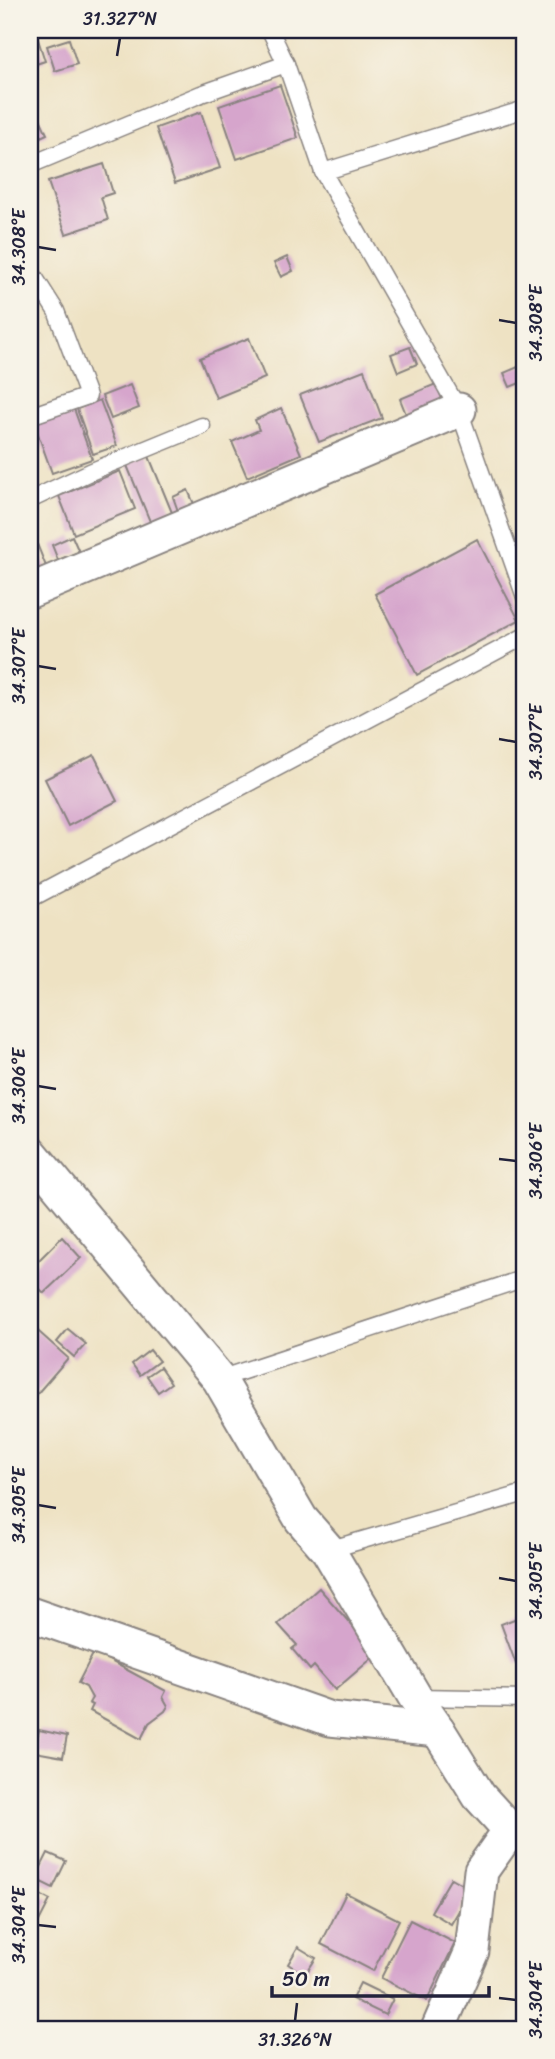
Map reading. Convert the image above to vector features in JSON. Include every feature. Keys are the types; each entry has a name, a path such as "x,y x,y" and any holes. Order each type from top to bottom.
{"street":[{"path":"30,591 459,410"},
{"path":"30,1152 219,1379 301,1519 328,1550 415,1697 479,1796 510,1830 481,1871 472,1951 439,2029"},
{"path":"30,1614 330,1719 438,1730"}],"lane":[{"path":"270,30 286,64 323,172 459,410 525,597"},
{"path":"30,165 201,94 286,64"},
{"path":"323,172 525,109"},
{"path":"30,270 56,311 88,396 30,416"},
{"path":"30,499 202,426"},
{"path":"30,899 525,636"},
{"path":"219,1379 525,1278"},
{"path":"328,1550 525,1493"},
{"path":"415,1697 525,1699"}],"building":[{"path":"30,30 35,30 45,61 30,66"},
{"path":"69,39 77,64 55,71 47,46"},
{"path":"280,85 298,138 237,159 219,106"},
{"path":"201,112 220,168 175,183 156,128"},
{"path":"38,114 47,134 30,142 30,117"},
{"path":"104,164 113,193 101,197 108,220 66,234 48,182"},
{"path":"287,257 293,271 281,277 274,263"},
{"path":"249,338 265,378 216,398 200,358"},
{"path":"410,347 417,364 398,372 391,354"},
{"path":"525,364 525,381 510,387 504,373"},
{"path":"364,370 382,418 319,442 300,395"},
{"path":"436,384 444,404 408,419 400,399"},
{"path":"130,385 139,408 111,419 102,396"},
{"path":"100,400 117,446 93,454 77,409"},
{"path":"281,408 301,454 247,477 232,442 259,430 255,420"},
{"path":"74,409 92,459 52,473 34,423"},
{"path":"148,454 173,515 151,524 126,463"},
{"path":"120,471 135,509 74,534 59,496"},
{"path":"188,490 194,504 178,511 173,497"},
{"path":"33,534 47,569 30,576 30,535"},
{"path":"72,536 79,552 58,560 52,545"},
{"path":"477,539 519,620 417,675 375,594"},
{"path":"94,755 117,801 68,826 45,779"},
{"path":"62,1237 81,1258 44,1293 30,1279 30,1269"},
{"path":"30,1324 68,1358 30,1402"},
{"path":"68,1329 86,1344 74,1357 57,1342"},
{"path":"150,1350 159,1361 140,1375 132,1364"},
{"path":"160,1367 171,1383 158,1392 147,1376"},
{"path":"319,1588 377,1654 335,1690 314,1666 310,1670 292,1649 297,1645 278,1624"},
{"path":"525,1615 525,1660 516,1664 501,1624"},
{"path":"94,1652 166,1691 163,1697 168,1706 149,1723 141,1739 90,1711 93,1705 89,1703 92,1698 86,1687 78,1683"},
{"path":"39,1730 67,1736 63,1757 35,1752"},
{"path":"48,1853 66,1861 53,1888 35,1879"},
{"path":"451,1878 471,1890 451,1924 431,1912"},
{"path":"30,1890 50,1900 33,1933 30,1931"},
{"path":"346,1893 399,1920 373,1971 321,1944"},
{"path":"410,1920 455,1943 427,2001 381,1978"},
{"path":"298,1947 316,1958 305,1975 288,1964"},
{"path":"360,1983 393,1999 385,2015 352,1999"}]}
